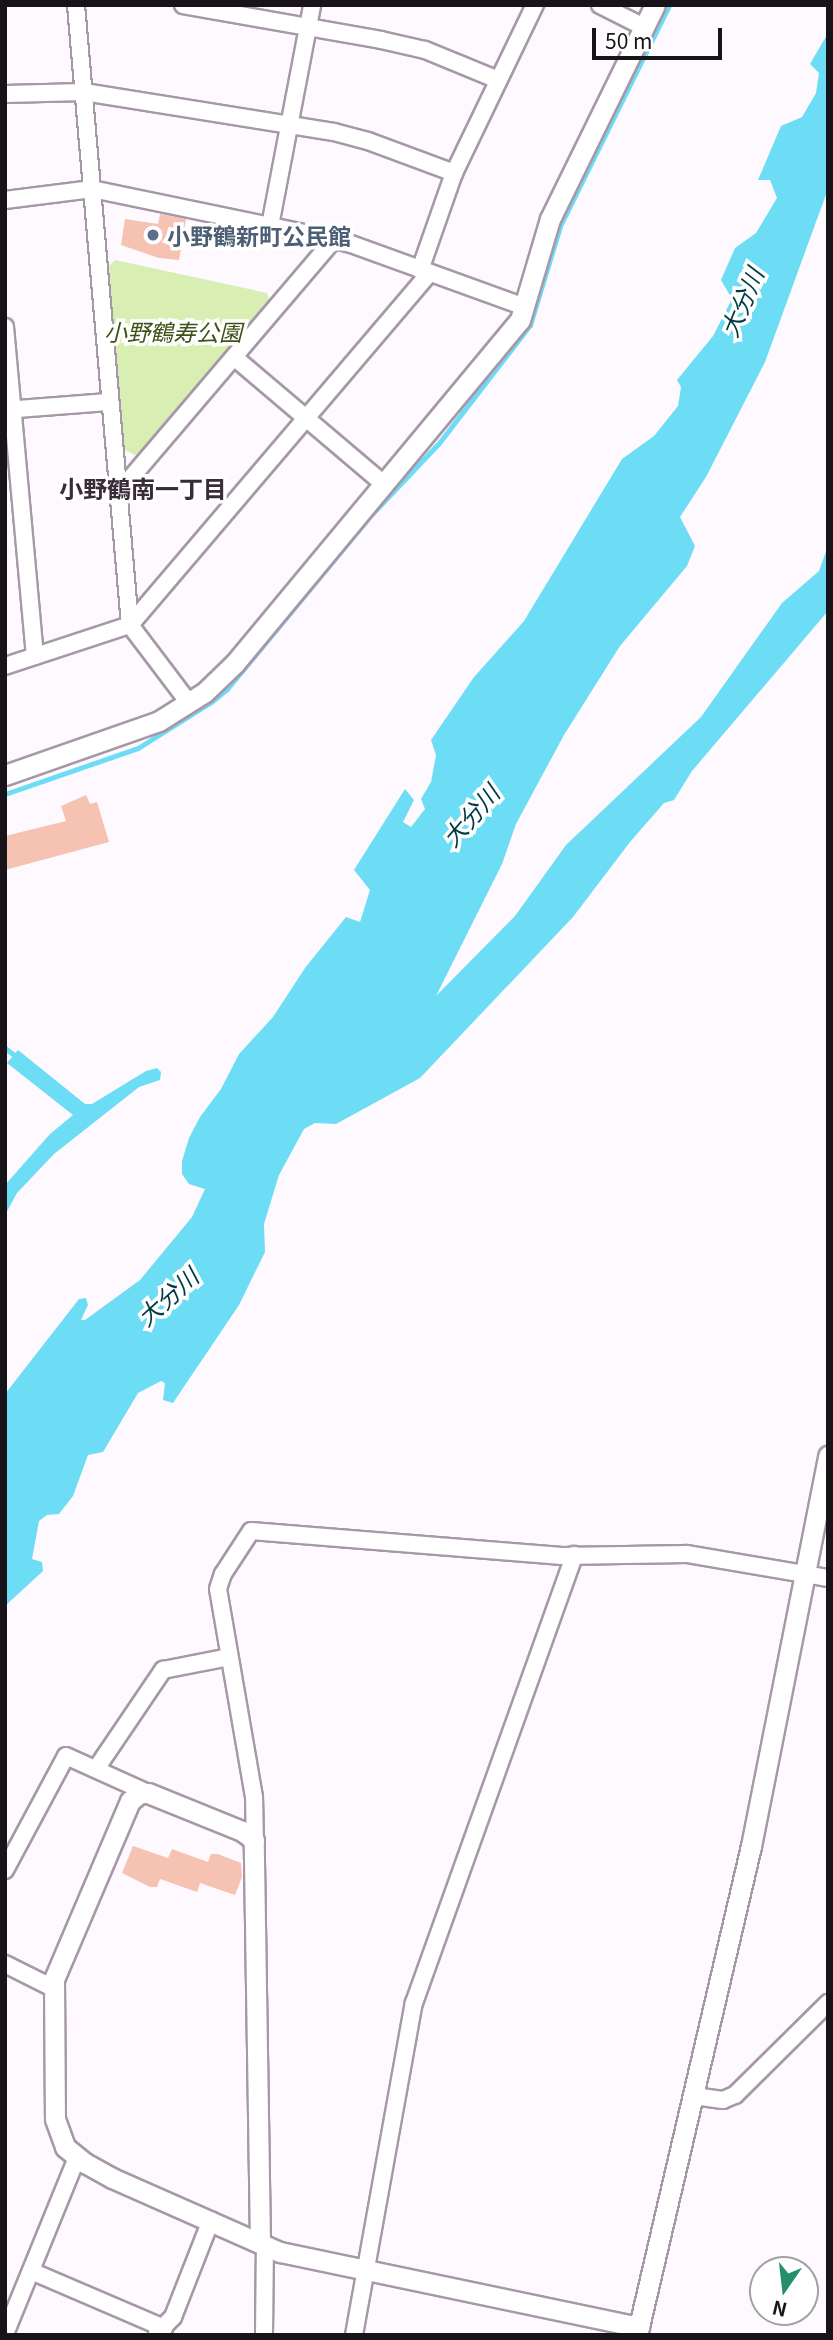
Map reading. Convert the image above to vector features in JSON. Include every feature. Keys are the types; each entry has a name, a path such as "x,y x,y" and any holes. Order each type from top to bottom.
{"street":[{"path":"76,5 130,625 189,704"},
{"path":"183,5 425,50 498,80"},
{"path":"270,226 312,5"},
{"path":"5,666 130,625 307,419 424,272 454,173 535,5"},
{"path":"600,5 644,27"},
{"path":"5,775 149,726 189,704 229,669 512,330 525,307 550,219 654,5"},
{"path":"5,94 84,92 291,125 368,141 454,173"},
{"path":"5,200 92,189 334,239 525,307"},
{"path":"118,493 334,239"},
{"path":"5,327 9,409 35,656"},
{"path":"234,357 384,484"},
{"path":"9,409 110,402"},
{"path":"148,1793 134,1796 130,1801 52,1988 56,2130 65,2147 77,2158 128,2186 280,2252 638,2331 751,1846 828,1456"},
{"path":"264,2335 254,1797 218,1583 251,1531 574,1555 687,1554 828,1578"},
{"path":"354,2335 414,2003 574,1555"},
{"path":"96,1769 163,1670 229,1657"},
{"path":"5,1870 66,1756 242,1831 254,1840 255,1847"},
{"path":"5,1964 52,1988"},
{"path":"694,2096 723,2100 736,2095 828,2003"},
{"path":"22,2335 7,2328 12,2296 31,2271 77,2158"},
{"path":"31,2271 160,2331 177,2309 211,2220"}],"green space":[{"name":"小野鶴寿公園","path":"115,260 267,293 271,304 139,457 123,449 109,266"}],"water":[{"name":"大分川","path":"828,33 828,189 765,362 706,477 680,517 695,546 687,566 620,646 564,735 516,824 502,864 436,996 515,916 566,845 701,717 782,603 819,571 828,546 828,611 692,771 674,800 664,803 630,842 573,917 420,1078 336,1124 315,1123 304,1129 279,1175 264,1224 265,1252 239,1305 173,1403 163,1400 165,1383 161,1381 138,1393 103,1452 88,1455 73,1496 59,1514 47,1515 39,1521 32,1559 42,1562 43,1571 5,1606 5,1394 79,1299 86,1298 88,1305 81,1320 85,1320 140,1280 192,1217 205,1189 189,1184 182,1174 182,1161 189,1138 200,1117 221,1089 239,1054 273,1017 305,968 346,917 360,922 370,890 354,870 405,789 414,800 403,822 411,827 425,809 421,799 431,782 436,755 431,740 474,677 524,621 622,459 654,436 678,406 681,387 677,380 713,336 732,299 721,280 735,248 756,233 777,198 770,180 758,180 781,126 802,117 816,93 819,73 810,64"},
{"path":"18,1050 85,1104 92,1104 146,1071 157,1068 161,1072 160,1080 139,1087 54,1154 17,1193 5,1215 5,1185 50,1134 73,1115 7,1063"}],"building":[{"name":"小野鶴新町公民館","path":"160,214 186,219 179,260 159,258 121,245 125,219 158,224"},
{"path":"86,795 90,804 97,802 109,842 5,870 5,836 66,821 61,806"},
{"path":"133,1846 168,1858 172,1849 208,1862 211,1854 218,1854 241,1863 242,1877 235,1895 200,1883 197,1892 160,1879 157,1887 150,1887 122,1873"}],"waterway":[{"path":"5,794 138,748 211,702 227,689 370,516 439,443 530,325 560,226 669,5"},
{"path":"5,1048 19,1059"}],"place":[{"name":"小野鶴新町公民館","path":"153,235"}],"district":[{"name":"小野鶴南一丁目","path":"143,488"}]}
